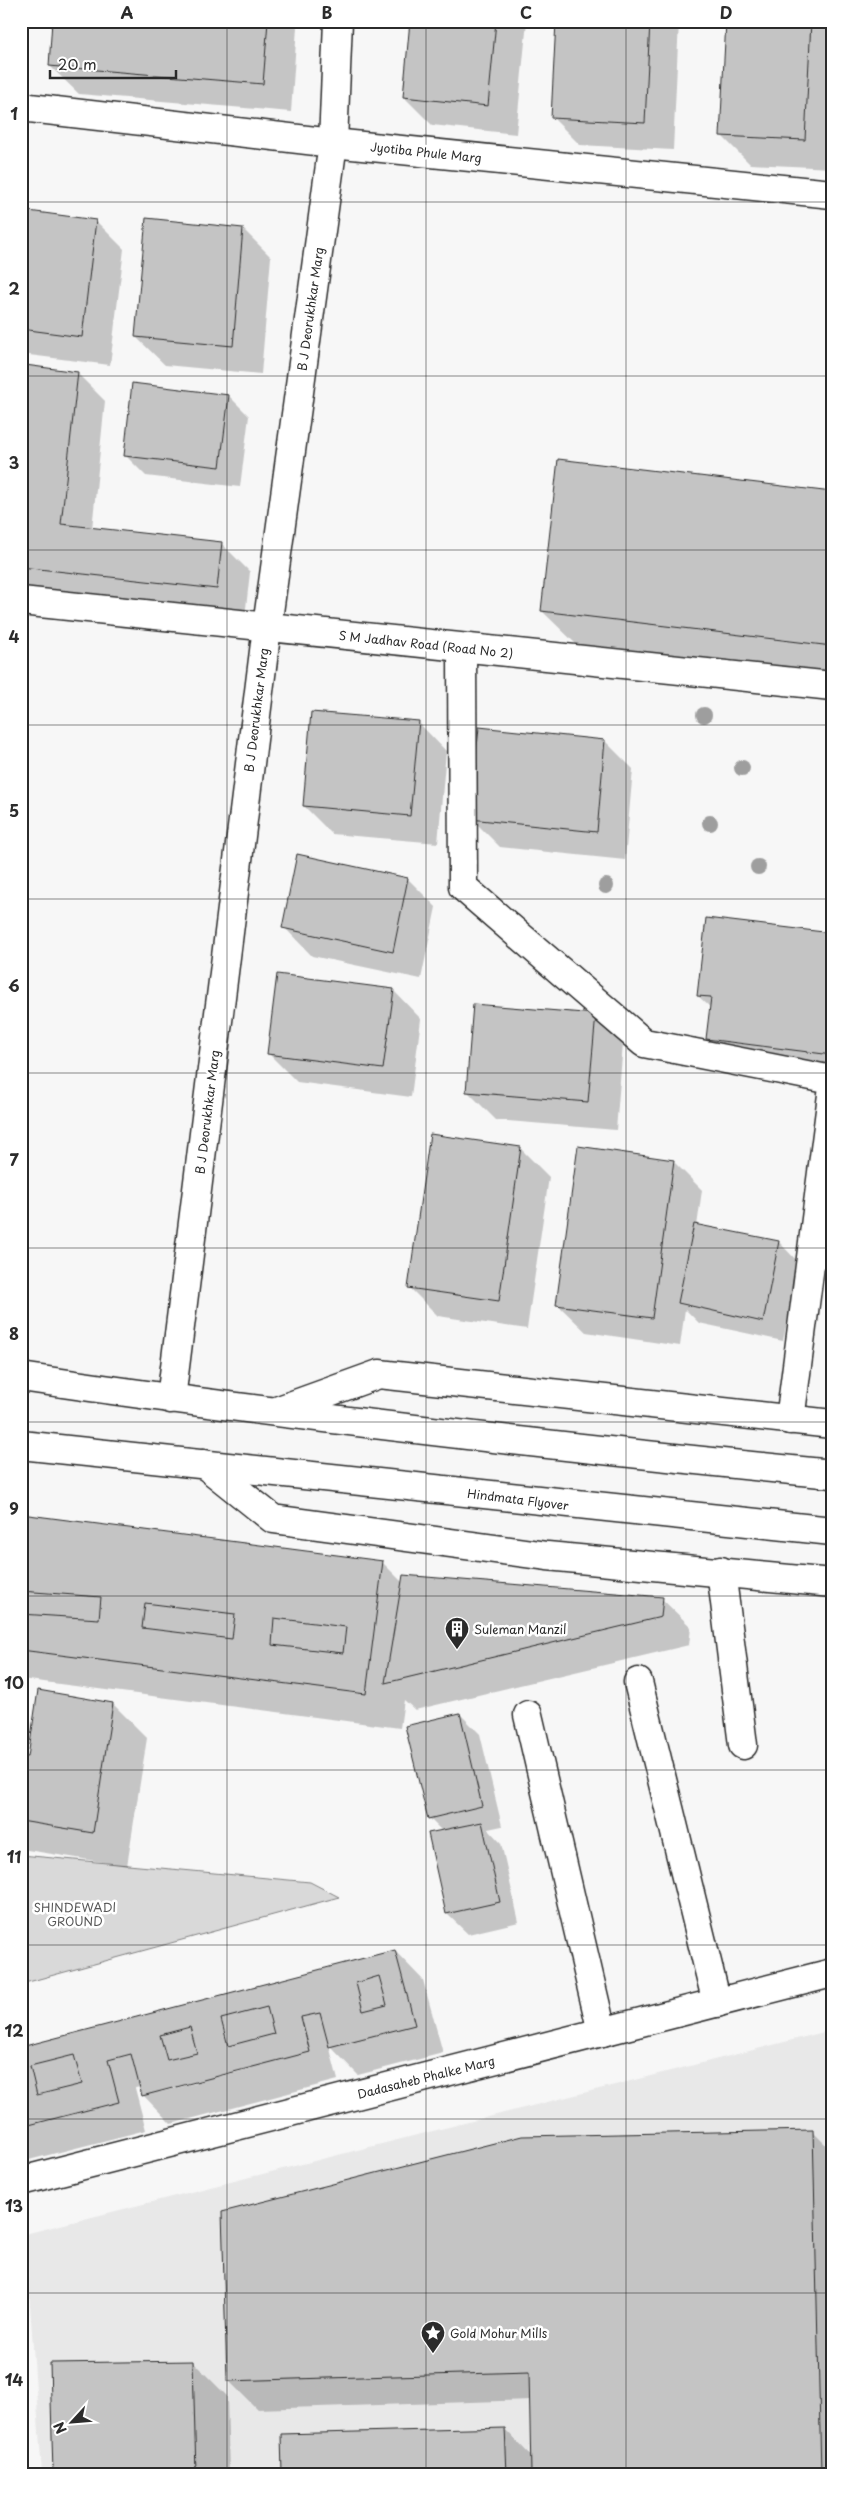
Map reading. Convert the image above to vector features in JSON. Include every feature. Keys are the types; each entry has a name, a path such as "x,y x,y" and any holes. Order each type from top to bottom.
{"main road":[{"name":"B J Deorukhkar Marg","path":"171,1399 266,627 333,143 338,21"},
{"name":"Jyotiba Phule Marg","path":"21,107 333,143 832,194"},
{"name":"S M Jadhav Road (Road No 2)","path":"21,601 832,686"},
{"path":"462,648 463,887 644,1043 832,1080"},
{"path":"790,1420 832,1095"},
{"path":"275,1411 379,1374 832,1424"},
{"path":"21,1377 171,1399 558,1447 832,1474"},
{"name":"Hindmata Flyover","path":"21,1444 552,1503 832,1531"},
{"path":"204,1464 273,1519 547,1556 832,1583"},
{"path":"721,1571 743,1745"},
{"path":"638,1682 716,2003"},
{"path":"528,1715 602,2032"},
{"name":"Dadasaheb Phalke Marg","path":"21,2181 832,1973"}],"shaded area":[{"name":"Gold Mohur Mills","path":"832,2030 832,2474 42,2474 25,2234"}],"green space":[{"name":"SHINDEWADI GROUND","path":"21,1855 310,1882 339,1897 21,1984"}],"building":[{"path":"52,21 268,21 263,84 49,66"},
{"path":"410,21 496,21 488,106 403,97"},
{"path":"556,21 650,21 645,123 551,118"},
{"path":"726,21 811,21 805,140 720,136"},
{"path":"21,210 96,220 82,337 21,329"},
{"path":"146,218 243,228 233,346 135,337"},
{"path":"25,365 78,372 61,524 222,542 217,589 21,567 21,397"},
{"path":"132,383 229,395 220,467 124,456"},
{"path":"558,459 832,492 832,646 541,611"},
{"path":"311,712 419,721 410,816 303,806"},
{"path":"479,727 605,740 597,832 470,819"},
{"path":"297,854 408,878 393,952 282,928"},
{"path":"706,918 832,933 832,1055 706,1039 711,997 697,996"},
{"path":"277,974 394,989 383,1069 267,1054"},
{"path":"473,1004 596,1014 588,1102 466,1092"},
{"path":"430,1134 521,1147 499,1301 408,1288"},
{"path":"578,1146 674,1160 652,1318 556,1305"},
{"path":"694,1224 779,1241 763,1322 678,1303"},
{"path":"21,1514 383,1561 366,1694 21,1650 21,1614 99,1619 101,1597 21,1591","holes":["145,1603 235,1614 232,1639 142,1628","274,1618 346,1627 343,1653 272,1645"]},
{"name":"Suleman Manzil","path":"403,1575 663,1597 661,1617 385,1683"},
{"path":"828,1611 832,1612 832,1736"},
{"path":"38,1690 113,1703 93,1833 21,1821 21,1756 28,1757"},
{"path":"460,1713 482,1806 428,1819 405,1726"},
{"path":"482,1822 500,1902 446,1914 428,1833"},
{"path":"395,1950 415,2025 329,2047 320,2013 301,2017 310,2052 142,2096 131,2054 108,2060 119,2102 21,2127 21,2047","holes":["379,1976 387,2005 363,2011 356,1983","267,2007 274,2034 228,2046 221,2019","190,2027 197,2053 167,2060 160,2035","74,2055 82,2084 37,2095 30,2066"]},
{"path":"813,2130 821,2474 531,2474 529,2372 227,2381 222,2212 522,2136"},
{"path":"193,2361 196,2474 53,2474 50,2363"},
{"path":"505,2428 507,2474 282,2474 281,2434"}],"place":[{"name":"Suleman Manzil","path":"457,1650"},
{"name":"Gold Mohur Mills","path":"433,2354"}]}
